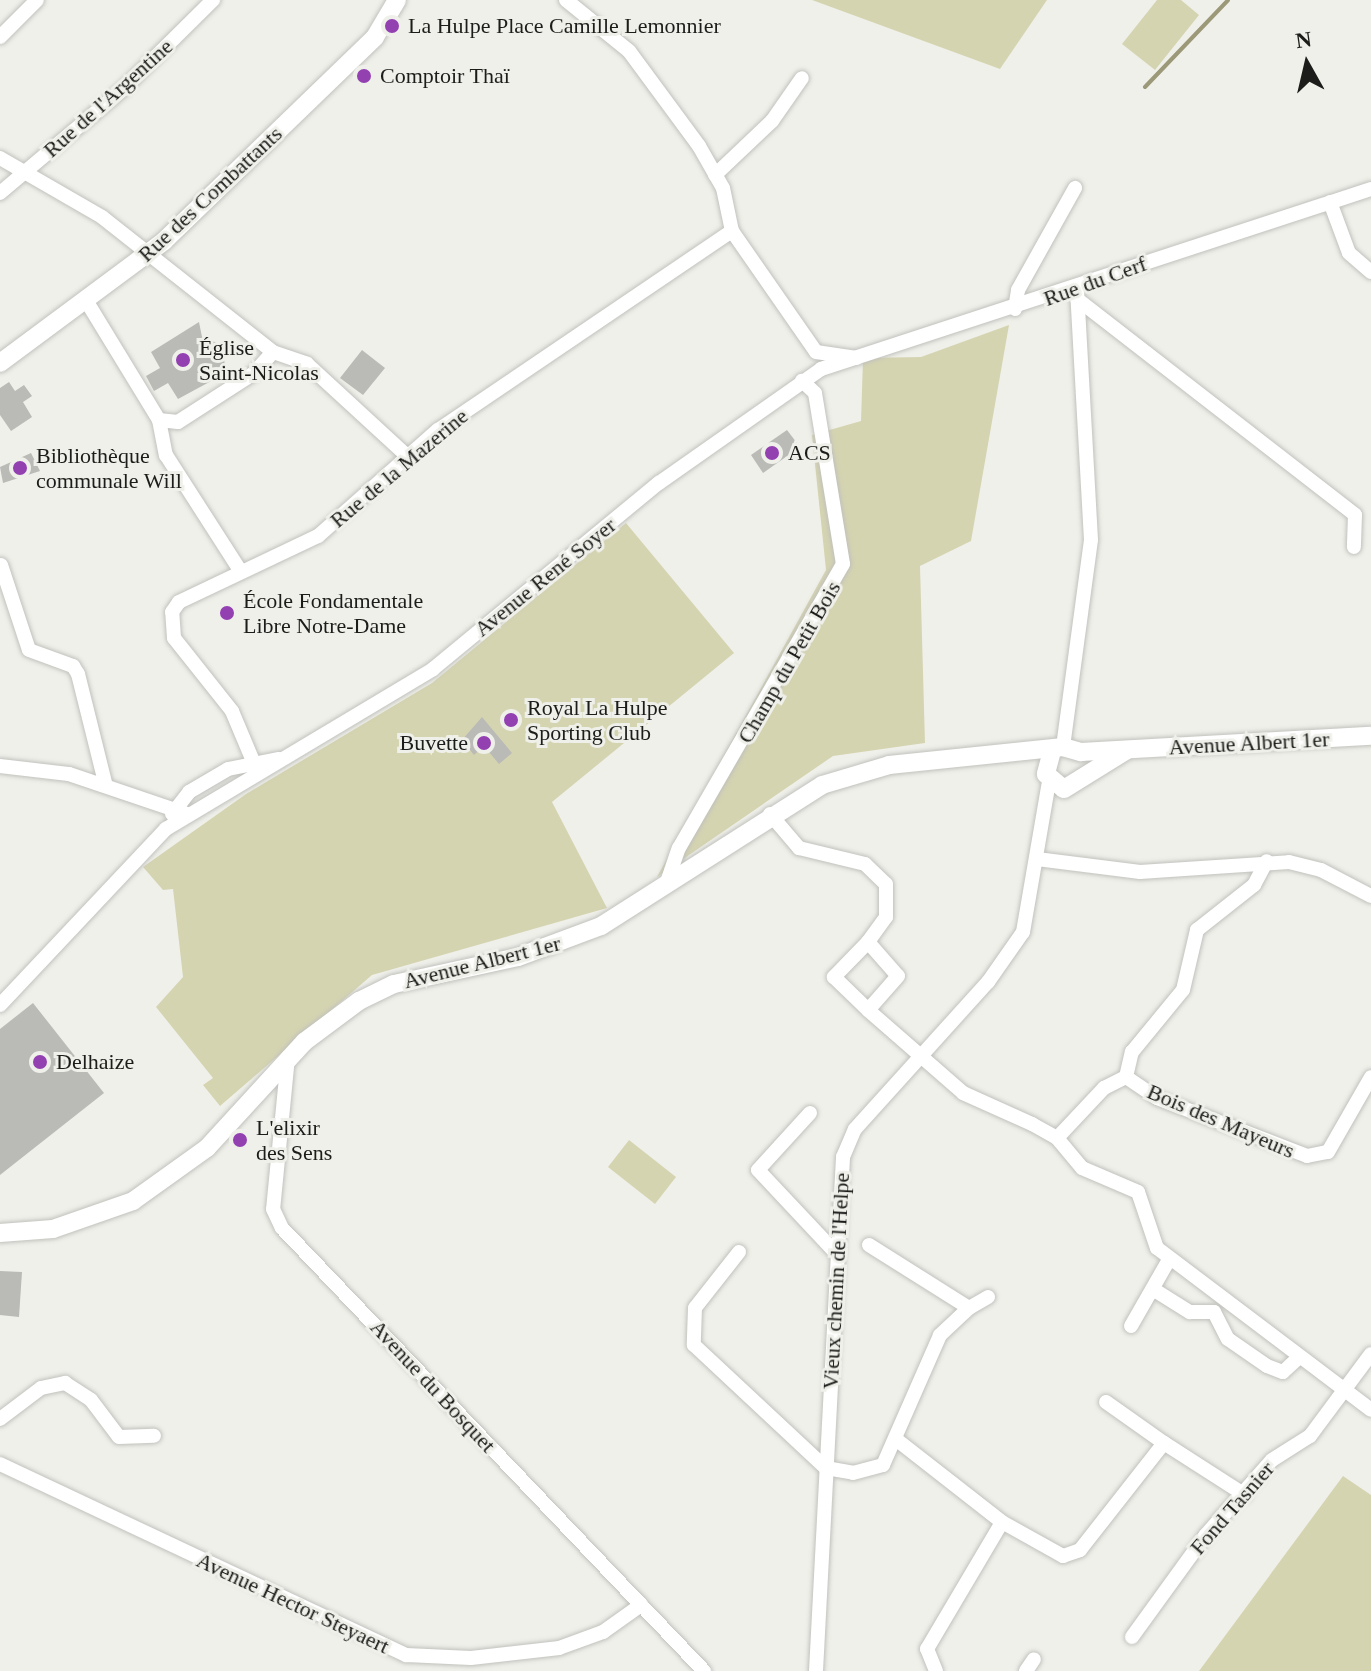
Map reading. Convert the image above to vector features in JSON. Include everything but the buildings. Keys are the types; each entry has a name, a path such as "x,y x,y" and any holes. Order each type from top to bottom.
{"main road":[{"name":"Rue des Combattants","path":"0,363 149,254 375,37 398,3"},
{"name":"Avenue Albert 1er","path":"1059,764 1127,750 1371,736"},
{"name":"Avenue Albert 1er","path":"0,1233 81,1222 157,1187 207,1148 288,1057 330,1019 394,984 561,944 634,909 770,814 853,774 1003,756 1059,764 1086,774 1127,750"},
{"path":"1059,764 1086,774"}],"street":[{"path":"0,37 37,0"},
{"name":"Rue de l'Argentine","path":"0,193 123,89 213,0"},
{"path":"566,0 629,51 715,175 732,231 824,360"},
{"path":"715,175 772,121 802,78"},
{"path":"0,158 102,217 273,352 307,364 408,457"},
{"path":"1015,309 1018,290 1075,188"},
{"name":"Rue du Cerf","path":"824,360 859,358 1015,309 1077,294 1371,189"},
{"path":"1330,202 1349,253 1371,272"},
{"name":"Rue de la Mazerine","path":"256,768 232,711 174,638 171,625 179,602 318,536 438,430 709,240 732,231"},
{"name":"Rue du Cerf","path":"1077,294 1355,515 1354,547"},
{"name":"Vieux chemin de l'Helpe","path":"816,1671 836,1253 847,1144 1012,950 1030,910 1044,813 1059,764 1091,540 1077,294"},
{"path":"87,302 159,420 166,455 241,572"},
{"path":"159,420 178,422 254,373 273,352"},
{"name":"Avenue René Soyer","path":"0,1005 166,829 182,810 189,792 279,759 433,669 659,483 802,381 824,360"},
{"name":"Champ du Petit Bois","path":"666,885 679,848 843,564 815,393 802,381"},
{"path":"1,565 29,650 73,666 78,674 106,786"},
{"path":"0,766 69,774 182,810"},
{"path":"770,814 799,848 881,873 889,903 868,942 834,977 963,1093 1057,1138 1082,1168 1138,1192 1147,1205 1151,1240 1170,1258 1297,1359 1371,1410"},
{"path":"1037,859 1140,872 1267,861 1321,870 1371,896"},
{"path":"1057,1138 1104,1088 1126,1077 1132,1052 1183,990 1197,930 1254,885 1267,861"},
{"path":"868,942 898,976 868,1010"},
{"name":"Avenue du Bosquet","path":"288,1057 273,1209 282,1228 704,1671"},
{"name":"Bois des Mayeurs","path":"1126,1077 1157,1098 1307,1156 1328,1152 1371,1077"},
{"path":"810,1113 758,1170 836,1253"},
{"path":"869,1245 969,1308"},
{"path":"739,1252 695,1308 694,1345 826,1468 853,1473 879,1469 897,1440 940,1335 969,1308 988,1297"},
{"path":"1131,1326 1156,1291 1170,1258"},
{"path":"1156,1291 1190,1312 1214,1312"},
{"path":"1214,1312 1221,1298"},
{"path":"1214,1312 1228,1339 1267,1366 1283,1372 1297,1359"},
{"name":"Fond Tasnier","path":"1132,1637 1205,1536 1245,1495 1272,1460 1310,1436 1371,1354"},
{"path":"0,1419 41,1388 65,1383 91,1400 119,1437 154,1436"},
{"path":"1106,1402 1245,1495"},
{"path":"897,1440 960,1485 1002,1522 1063,1556 1074,1554 1164,1443"},
{"name":"Avenue Hector Steyaert","path":"0,1464 406,1655 471,1658 559,1648 603,1632 641,1605"},
{"path":"936,1671 927,1649 1002,1522"}],"green space":[{"path":"812,0 1047,0 1000,69"},
{"path":"1157,0 1181,0 1199,15 1155,70 1122,44"},
{"path":"1009,325 971,541 920,566 925,743 833,756 657,877 826,570 812,435 861,421 863,358 921,357"},
{"name":"Royal La Hulpe Sporting Club","path":"626,523 734,653 552,802 607,908 372,975 220,1106 203,1085 213,1078 156,1007 183,977 173,889 163,890 143,867 246,794 432,683"},
{"path":"629,1140 676,1177 655,1204 608,1167"},
{"path":"1343,1476 1371,1495 1371,1671 1199,1671"}],"waterway":[{"path":"1145,87 1228,0"}],"place":[{"name":"La Hulpe Place Camille Lemonnier","path":"392,26"},
{"name":"Comptoir Thaï","path":"364,76"},
{"name":"Église Saint-Nicolas","path":"183,360"},
{"name":"ACS","path":"772,453"},
{"name":"Bibliothèque communale Will","path":"20,468"},
{"name":"École Fondamentale Libre Notre-Dame","path":"227,613"},
{"name":"Royal La Hulpe Sporting Club","path":"511,720"},
{"name":"Buvette","path":"484,743"},
{"name":"Delhaize","path":"40,1062"},
{"name":"L'elixir des Sens","path":"240,1140"}]}
